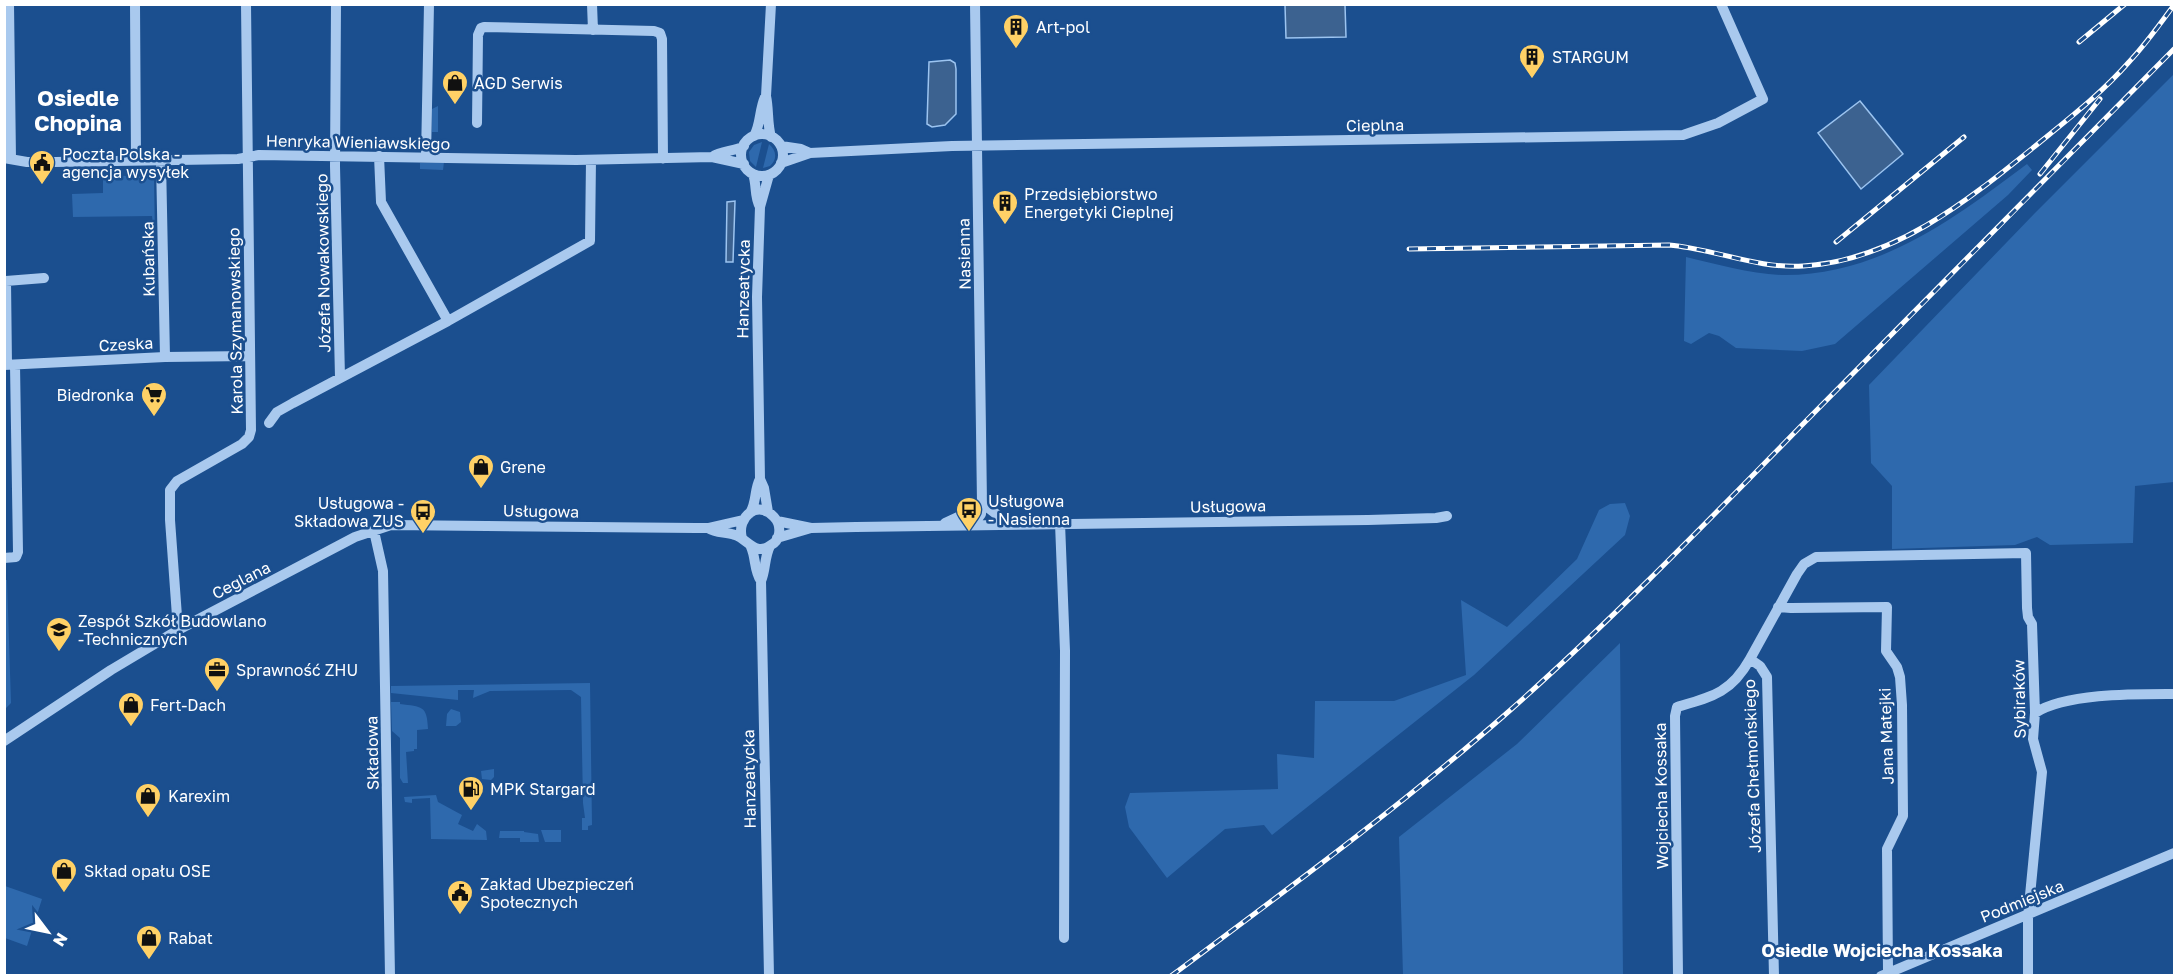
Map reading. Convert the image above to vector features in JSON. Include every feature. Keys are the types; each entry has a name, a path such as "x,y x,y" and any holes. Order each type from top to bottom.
{"street":[{"path":"8,158 9,4"},
{"path":"135,4 136,161"},
{"name":"Karola Szymanowskiego","path":"178,630 170,490 177,481 242,444 249,437 251,430 246,4"},
{"name":"Józefa Nowakowskiego","path":"336,4 340,377"},
{"path":"426,157 429,4"},
{"path":"592,4 592,30"},
{"path":"766,96 760,110 759,125 754,136 744,146 741,155 744,164 753,174 759,176 774,172 783,158 781,146 771,136 768,124 766,96 771,4"},
{"name":"Nasienna","path":"975,4 982,503"},
{"name":"Cieplna","path":"978,146 1672,136 1697,131 1764,99 1721,4"},
{"path":"477,123 478,35 481,28 660,33 662,39 663,159"},
{"path":"754,136 771,136"},
{"name":"Henryka Wieniawskiego","path":"712,157 721,152 737,150 744,146"},
{"path":"781,146 810,153"},
{"path":"781,164 810,153 978,146"},
{"name":"Henryka Wieniawskiego","path":"8,158 27,162 161,161 260,155 591,160 712,157 744,164"},
{"path":"379,156 381,201 448,321"},
{"path":"269,423 277,412 448,321 590,241 591,160"},
{"name":"Kubańska","path":"161,161 165,357"},
{"name":"Hanzeatycka","path":"753,174 756,183 756,198 760,207"},
{"name":"Hanzeatycka","path":"746,516 754,504 755,489 759,478 760,207 769,175"},
{"path":"10,558 18,552 18,519 6,281 44,278"},
{"name":"Czeska","path":"9,365 250,351"},
{"name":"Hanzeatycka","path":"759,478 764,488 768,512"},
{"path":"982,503 1009,524"},
{"path":"973,525 981,514 982,503"},
{"name":"Usługowa","path":"941,525 962,516 982,503"},
{"path":"758,510 768,512 777,521 779,533 774,542 760,549 751,547 742,538 740,526 746,516 758,510"},
{"name":"Usługowa","path":"374,531 391,525 406,524 708,528 746,516"},
{"name":"Usługowa","path":"777,521 811,528 1368,520 1447,516"},
{"path":"1060,523 1065,651 1064,938"},
{"name":"Usługowa","path":"708,528 742,538"},
{"name":"Usługowa","path":"774,542 811,528"},
{"name":"Ceglana","path":"4,741 111,670 178,630 355,537 374,531"},
{"name":"Składowa","path":"374,531 383,571 390,975"},
{"name":"Hanzeatycka","path":"761,581 764,574 765,556 774,542"},
{"name":"Hanzeatycka","path":"751,547 761,581 769,975"},
{"name":"Józefa Chełmońskiego","path":"1774,975 1767,677 1760,666 1750,659 1797,574 1804,564 1816,557 2026,554"},
{"name":"Sybiraków","path":"2026,554 2027,608 2032,624 2035,713 2033,739 2042,772 2028,916 2028,975"},
{"name":"Jana Matejki","path":"1778,607 1887,607 1886,651 1897,667 1900,677 1903,816 1887,849 1885,974"},
{"name":"Wojciecha Kossaka","path":"1678,975 1675,716 1677,707 1720,692 1733,684 1750,659"},
{"path":"2035,713 2049,704 2075,700 2122,695 2175,694"},
{"name":"Podmiejska","path":"1885,974 2175,853"}],"shaded area":[{"path":"1285,5 1345,5 1346,37 1286,38"},
{"path":"950,60 955,63 956,69 956,114 945,125 932,127 927,124 929,62"},
{"path":"2174,74 2174,482 2135,486 2133,543 2050,545 2037,537 2015,545 1892,549 1892,486 1871,463 1869,385 2035,213"},
{"path":"1860,101 1903,154 1861,189 1818,133"},
{"path":"438,106 438,132 432,132 432,109"},
{"path":"762,142 756,167 750,161 749,152 754,145"},
{"path":"769,144 775,152 775,158 770,166 763,168"},
{"path":"444,162 443,170 420,169 420,163"},
{"path":"2027,164 2032,170 2008,195 1835,344 1802,351 1736,348 1719,336 1709,333 1691,344 1684,341 1686,257 1735,269 1773,275 1820,272 1853,265 1915,240 1972,204"},
{"path":"103,175 154,177 155,240 146,241 144,233 154,232 152,216 73,217 72,194 103,193"},
{"path":"735,201 733,262 726,262 727,202"},
{"path":"1625,503 1630,516 1625,535 1474,675 1272,835 1264,825 1225,829 1167,878 1129,827 1125,807 1130,793 1278,789 1277,754 1314,758 1315,701 1394,701 1466,675 1461,600 1507,627 1577,559 1599,510 1610,504"},
{"path":"5,580 7,580 11,703 5,709"},
{"path":"1620,643 1623,975 1403,975 1399,837 1517,744"},
{"path":"590,683 592,825 588,826 588,830 582,830 582,818 585,818 581,697 571,690 490,691 473,698 474,690 458,690 458,700 391,693 391,686"},
{"path":"391,702 418,707 425,711 426,715 428,729 417,730 417,749 406,752 408,783 403,783 400,778 400,738 392,731"},
{"path":"451,709 460,712 461,722 456,726 446,726 447,714"},
{"path":"494,769 494,777 491,780 482,779 481,771"},
{"path":"436,795 438,802 462,815 458,824 473,831 477,824 486,831 487,840 431,839 430,798 412,799 412,803 405,802 404,797"},
{"path":"541,830 561,830 561,842 545,842"},
{"path":"500,831 524,831 538,834 539,842 520,842 520,838 499,838"},
{"path":"5,886 42,899 27,946 5,938"}],"railway":[{"path":"2079,42 2125,4"},
{"path":"1409,249 1669,245 1769,265 1786,266 1836,262 1868,253 1927,225 1982,188 2034,147 2118,74 2174,5"},
{"path":"1171,976 1384,815 1467,748 1545,679 1694,535 2174,49"},
{"path":"2040,174 2100,99"},
{"path":"1836,242 1964,137"}],"place":[{"name":"Art-pol","path":"1016,50"},
{"name":"STARGUM","path":"1532,80"},
{"name":"AGD Serwis","path":"455,106"},
{"name":"Poczta Polska - agencja wysyłek","path":"42,186"},
{"name":"Przedsiębiorstwo Energetyki Cieplnej","path":"1005,226"},
{"name":"Biedronka","path":"154,418"},
{"name":"Grene","path":"481,490"},
{"name":"Usługowa - Nasienna","path":"969,533"},
{"name":"Usługowa - Składowa ZUS","path":"423,535"},
{"name":"Zespół Szkół Budowlano -Technicznych","path":"59,653"},
{"name":"Sprawność ZHU","path":"217,693"},
{"name":"Fert-Dach","path":"131,728"},
{"name":"MPK Stargard","path":"471,812"},
{"name":"Karexim","path":"148,819"},
{"name":"Skład opału OSE","path":"64,894"},
{"name":"Zakład Ubezpieczeń Społecznych","path":"460,916"},
{"name":"Rabat","path":"149,961"}],"district":[{"name":"Osiedle Chopina","path":"78,110"},
{"name":"Osiedle Wojciecha Kossaka","path":"1882,950"}]}
